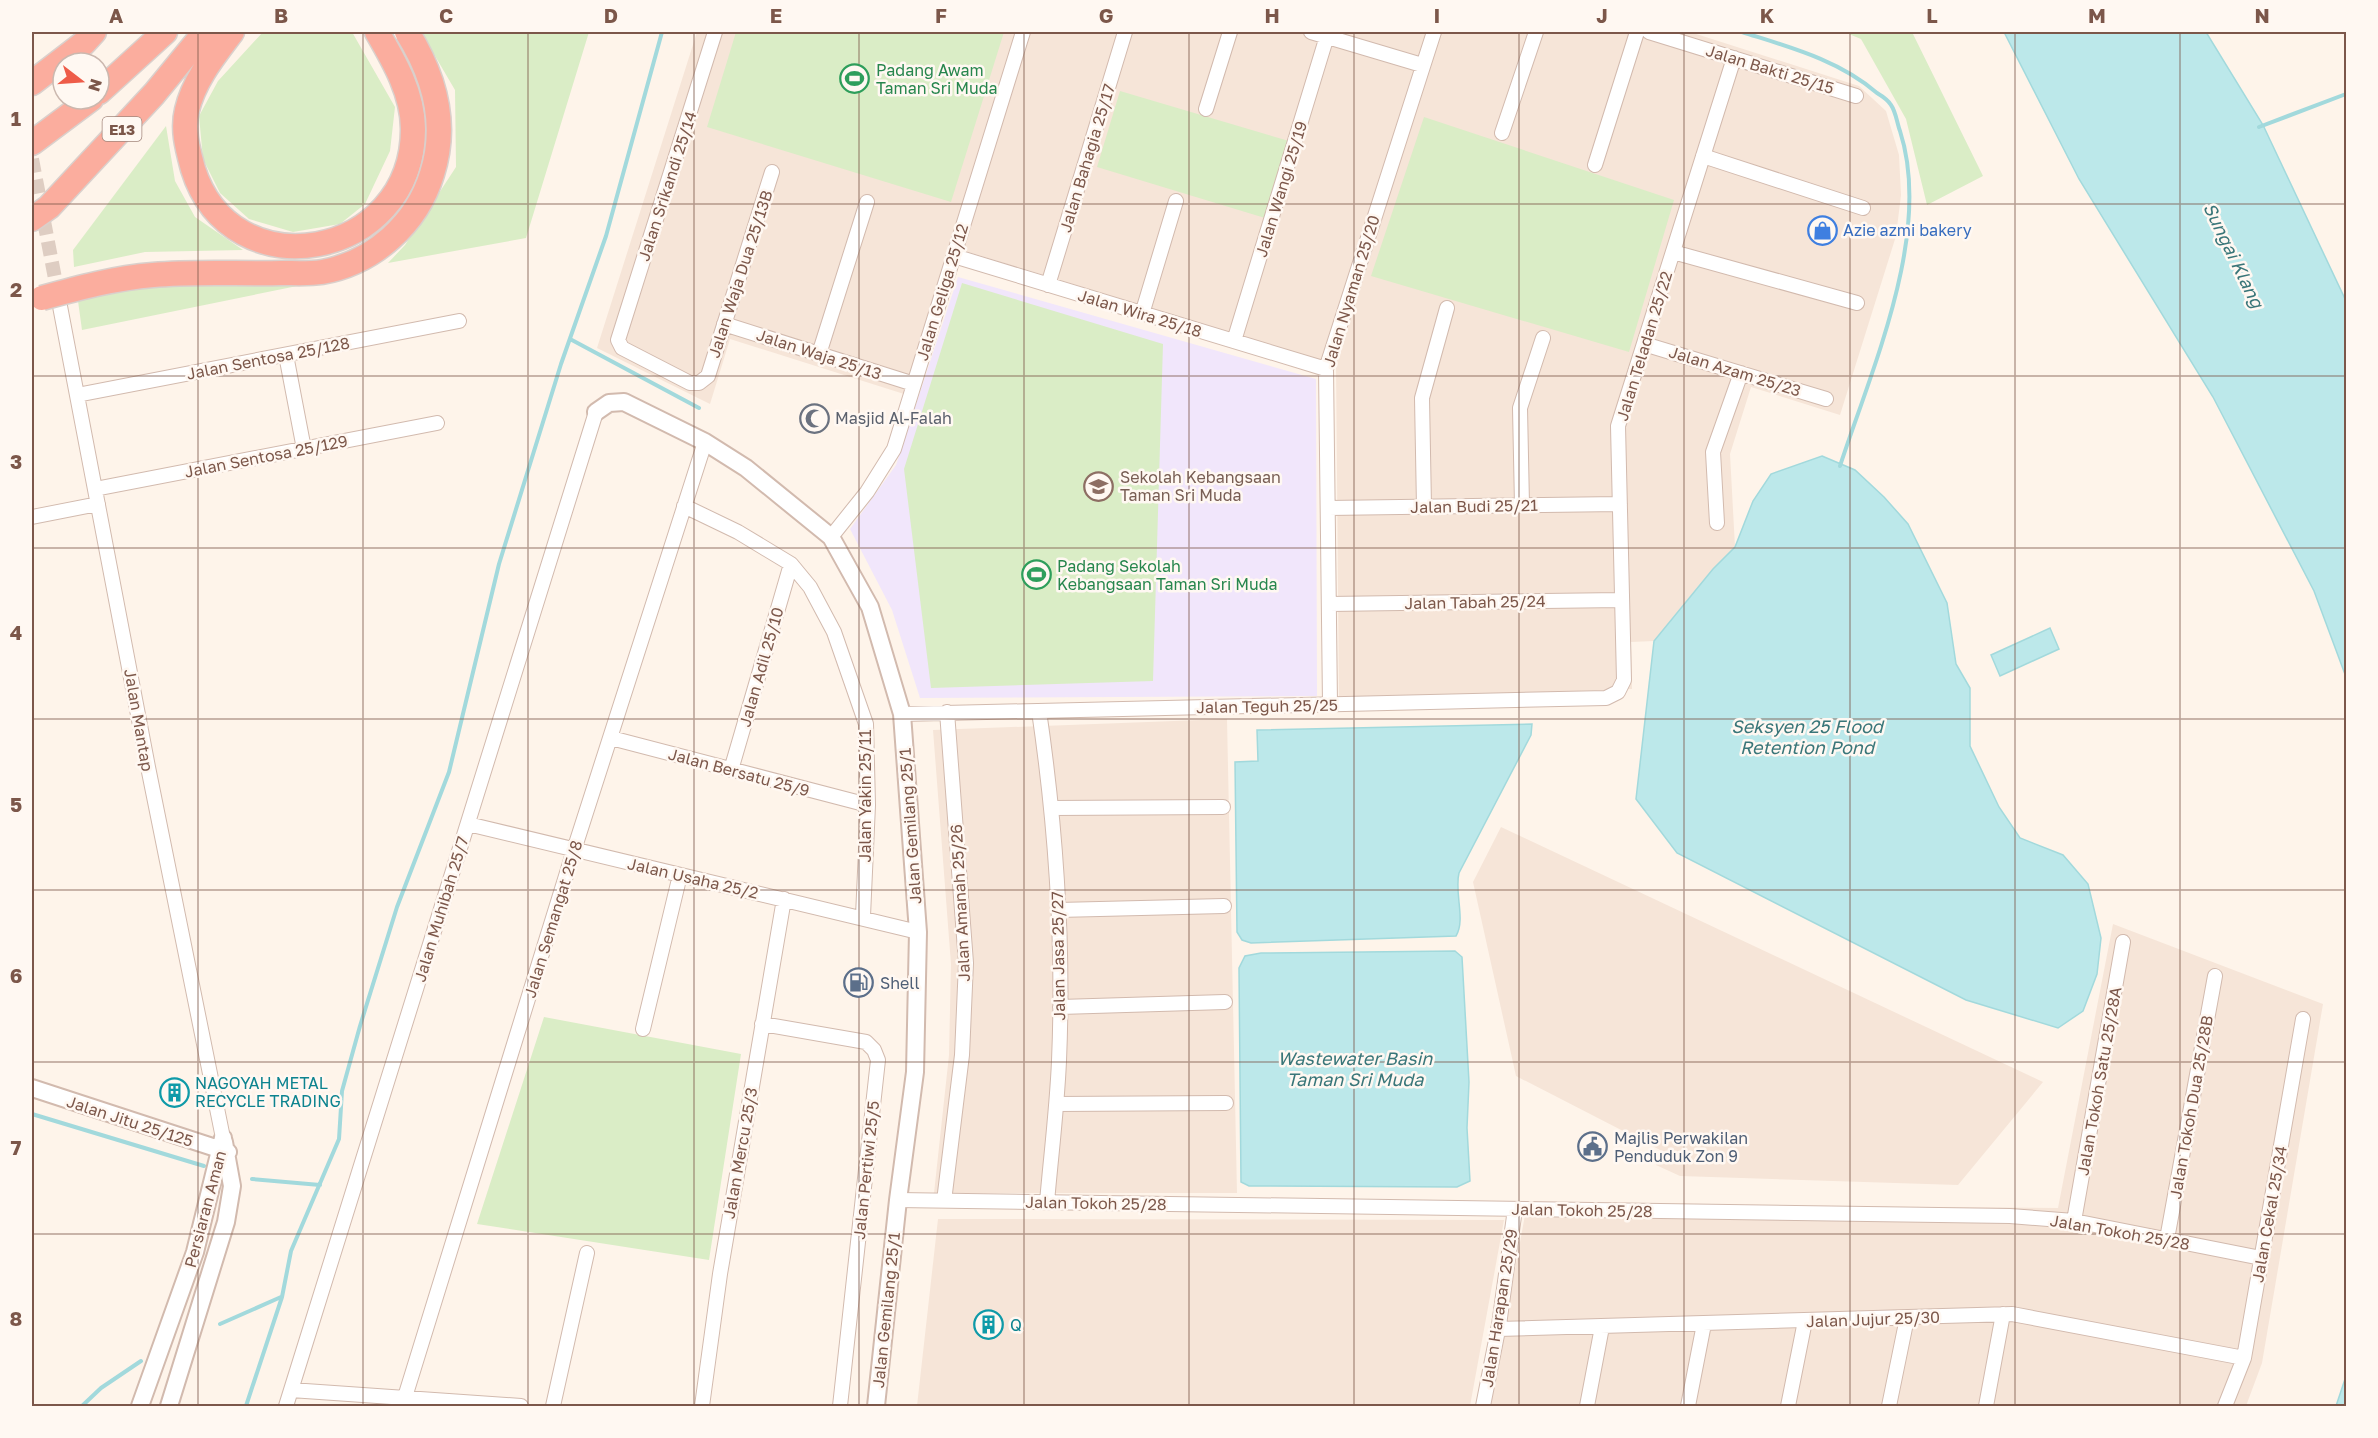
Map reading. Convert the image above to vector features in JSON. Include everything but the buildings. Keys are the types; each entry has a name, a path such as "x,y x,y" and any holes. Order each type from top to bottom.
{"highway":[{"path":"32,83 84,43 94,32"},
{"path":"111,81 165,32"},
{"name":"E13","path":"32,219 49,207 74,181 154,94 205,32"},
{"path":"232,32 201,75 186,111 185,130 198,184 231,226 270,243 313,246 348,237 375,218 396,195 409,165 413,128 405,88 393,58 377,32"},
{"path":"44,301 89,285 152,275 321,272 356,262 391,239 414,214 430,183 439,154 440,124 434,90 421,54 407,32"},
{"name":"E13","path":"32,143 75,111"}],"street":[{"name":"Jalan Srikandi 25/14","path":"708,376 699,383 690,383 631,354 618,340 716,32"},
{"name":"Jalan Geliga 25/12","path":"831,537 867,492 894,449 1023,32"},
{"name":"Jalan Bahagia 25/17","path":"1048,285 1125,32"},
{"path":"1206,110 1230,32"},
{"path":"1311,32 1422,65"},
{"name":"Jalan Nyaman 25/20","path":"1330,704 1326,369 1434,32"},
{"path":"1502,133 1536,32"},
{"path":"1595,165 1637,32"},
{"name":"Jalan Bakti 25/15","path":"1649,32 1856,96"},
{"name":"Jalan Wangi 25/19","path":"1234,342 1327,36"},
{"name":"Jalan Teladan 25/22","path":"1624,680 1618,426 1734,58"},
{"path":"1703,156 1863,208"},
{"name":"Jalan Waja Dua 25/13B","path":"708,376 772,172"},
{"path":"1142,314 1176,201"},
{"path":"819,354 867,202"},
{"path":"1673,252 1857,303"},
{"name":"Jalan Wira 25/18","path":"954,256 1326,369"},
{"name":"Jalan Mantap","path":"44,301 77,395 158,820 224,1147"},
{"path":"1425,507 1422,398 1447,308"},
{"name":"Jalan Sentosa 25/128","path":"77,395 459,321"},
{"name":"Jalan Waja 25/13","path":"724,324 914,384"},
{"path":"1522,505 1520,408 1543,338"},
{"name":"Jalan Azam 25/23","path":"1644,344 1826,399"},
{"path":"286,355 304,449"},
{"path":"1717,523 1713,452 1741,373"},
{"name":"Jalan Gemilang 25/1","path":"596,412 609,403 624,402 705,442 746,468 831,537 870,607 902,714 918,932 915,1072 898,1200 876,1407"},
{"name":"Jalan Muhibah 25/7","path":"286,1407 596,412"},
{"name":"Jalan Sentosa 25/129","path":"95,489 437,423"},
{"name":"Jalan Semangat 25/8","path":"405,1397 574,850 705,442"},
{"path":"32,517 98,504"},
{"name":"Jalan Budi 25/21","path":"1328,508 1620,504"},
{"name":"Jalan Yakin 25/11","path":"684,506 791,564 810,587 834,632 866,724 868,805 863,916"},
{"name":"Jalan Adil 25/10","path":"731,770 791,564"},
{"name":"Jalan Tabah 25/24","path":"1329,604 1621,600"},
{"name":"Jalan Teguh 25/25","path":"902,714 1606,698 1618,692 1624,680"},
{"name":"Jalan Jasa 25/27","path":"1039,711 1052,808 1058,910 1060,1006 1056,1104 1047,1202"},
{"name":"Jalan Amanah 25/26","path":"944,1201 962,1055 966,963 947,712"},
{"name":"Jalan Bersatu 25/9","path":"611,738 868,805"},
{"path":"1052,808 1223,807"},
{"name":"Jalan Usaha 25/2","path":"468,824 863,916 918,932"},
{"path":"643,1029 680,875"},
{"name":"Jalan Mercu 25/3","path":"702,1407 720,1275 784,899"},
{"path":"1058,910 1224,906"},
{"name":"Jalan Tokoh Satu 25/28A","path":"2074,1221 2123,942"},
{"name":"Jalan Tokoh Dua 25/28B","path":"2167,1239 2216,975"},
{"path":"1060,1006 1225,1002"},
{"name":"Jalan Cekal 25/34","path":"2225,1407 2244,1358 2303,1019"},
{"name":"Jalan Pertiwi 25/5","path":"762,1024 866,1042 874,1050 878,1060 840,1407"},
{"name":"Jalan Jitu 25/125","path":"32,1088 224,1147"},
{"path":"1056,1104 1226,1103"},
{"name":"Persiaran Aman","path":"141,1407 195,1252 224,1147"},
{"name":"Persiaran Aman","path":"169,1407 226,1222 232,1186 224,1147"},
{"name":"Jalan Tokoh 25/28","path":"898,1200 2010,1216 2074,1221 2261,1258"},
{"name":"Jalan Harapan 25/29","path":"1483,1407 1498,1329 1515,1209"},
{"path":"553,1407 587,1253"},
{"path":"1986,1407 2003,1314"},
{"name":"Jalan Jujur 25/30","path":"1498,1329 2003,1314 2244,1358"},
{"path":"1889,1407 1907,1317"},
{"path":"1788,1407 1805,1321"},
{"path":"1688,1407 1704,1324"},
{"path":"1587,1407 1602,1327"},
{"path":"291,1390 521,1407"}],"shaded area":[{"path":"697,32 1690,32 1859,86 1886,111 1899,155 1901,195 1896,236 1840,415 1751,387 1730,454 1735,547 1713,569 1654,641 1631,642 1632,689 1339,700 1336,365 949,246 904,394 730,339 710,404 597,348"},
{"name":"Sekolah Kebangsaan Taman Sri Muda","path":"958,277 1316,379 1317,696 920,698 892,610 850,529 896,465"},
{"path":"1227,719 1237,1193 934,1193 949,1055 951,964 933,730"},
{"path":"1501,827 2043,1082 1958,1185 1680,1176 1656,1165 1662,1151 1516,1076 1473,882"},
{"path":"2113,924 2323,1004 2262,1363 2246,1406 1490,1406 1527,1204 2058,1208"},
{"path":"938,1219 1504,1220 1470,1406 917,1406"}],"green space":[{"path":"263,32 352,32 395,107 390,151 365,204 340,224 293,232 249,219 220,193 203,159 199,116 218,81"},
{"path":"421,32 589,32 526,238 388,263 405,245 456,167 455,90"},
{"name":"Padang Awam Taman Sri Muda","path":"736,32 1004,32 951,202 707,127"},
{"path":"1844,32 1912,32 1983,176 1927,205 1906,119 1861,39"},
{"path":"1120,91 1289,141 1265,218 1097,167"},
{"path":"1424,117 1674,200 1629,352 1371,276"},
{"path":"166,126 175,181 195,217 243,250 145,252 74,267 73,250"},
{"name":"Padang Sekolah Kebangsaan Taman Sri Muda","path":"962,283 1163,344 1153,681 931,688 904,469"},
{"path":"142,284 307,284 82,330 78,301"},
{"path":"544,1017 741,1054 709,1260 477,1224"}],"water":[{"name":"Sungai Klang","path":"2004,32 2206,32 2263,125 2346,301 2346,677 2314,591 2213,397 2079,179"},
{"name":"Seksyen 25 Flood Retention Pond","path":"1822,456 1855,470 1908,524 1947,603 1956,664 1970,688 1970,746 1999,807 2020,838 2063,855 2088,884 2101,938 2097,974 2083,1011 2058,1028 1966,1000 1677,853 1636,799 1654,641 1713,569 1735,547 1753,501 1771,474"},
{"path":"2050,628 2059,649 2000,676 1991,655"},
{"path":"1532,724 1531,735 1459,873 1460,922 1456,936 1251,943 1242,940 1237,932 1235,762 1258,761 1257,730"},
{"name":"Wastewater Basin Taman Sri Muda","path":"1455,951 1462,957 1469,1082 1467,1128 1470,1181 1457,1187 1249,1186 1241,1182 1239,968 1245,956 1261,953"},
{"path":"2346,1376 2346,1406 2336,1406"}],"waterway":[{"path":"246,1406 282,1297 291,1251 339,1139 342,1091 360,1026 397,907 449,772 499,564 561,364 606,236 662,32"},
{"path":"1742,32 1830,63 1862,82 1888,101 1894,111 1900,131 1908,171 1909,213 1904,256 1882,344 1840,466"},
{"path":"2259,127 2346,94"},
{"path":"570,339 699,408"},
{"path":"32,1114 204,1166"},
{"path":"252,1179 320,1185"},
{"path":"220,1324 281,1297"},
{"path":"82,1406 101,1388 141,1361"}],"tunnel":[{"path":"32,159 59,299"}],"place":[{"name":"Padang Awam Taman Sri Muda","path":"855,79"},
{"name":"Azie azmi bakery","path":"1822,230"},
{"name":"Masjid Al-Falah","path":"814,418"},
{"name":"Sekolah Kebangsaan Taman Sri Muda","path":"1099,486"},
{"name":"Padang Sekolah Kebangsaan Taman Sri Muda","path":"1036,575"},
{"name":"Shell","path":"859,983"},
{"name":"NAGOYAH METAL RECYCLE TRADING","path":"174,1092"},
{"name":"Majlis Perwakilan Penduduk Zon 9","path":"1593,1147"},
{"name":"Q","path":"989,1325"}]}
